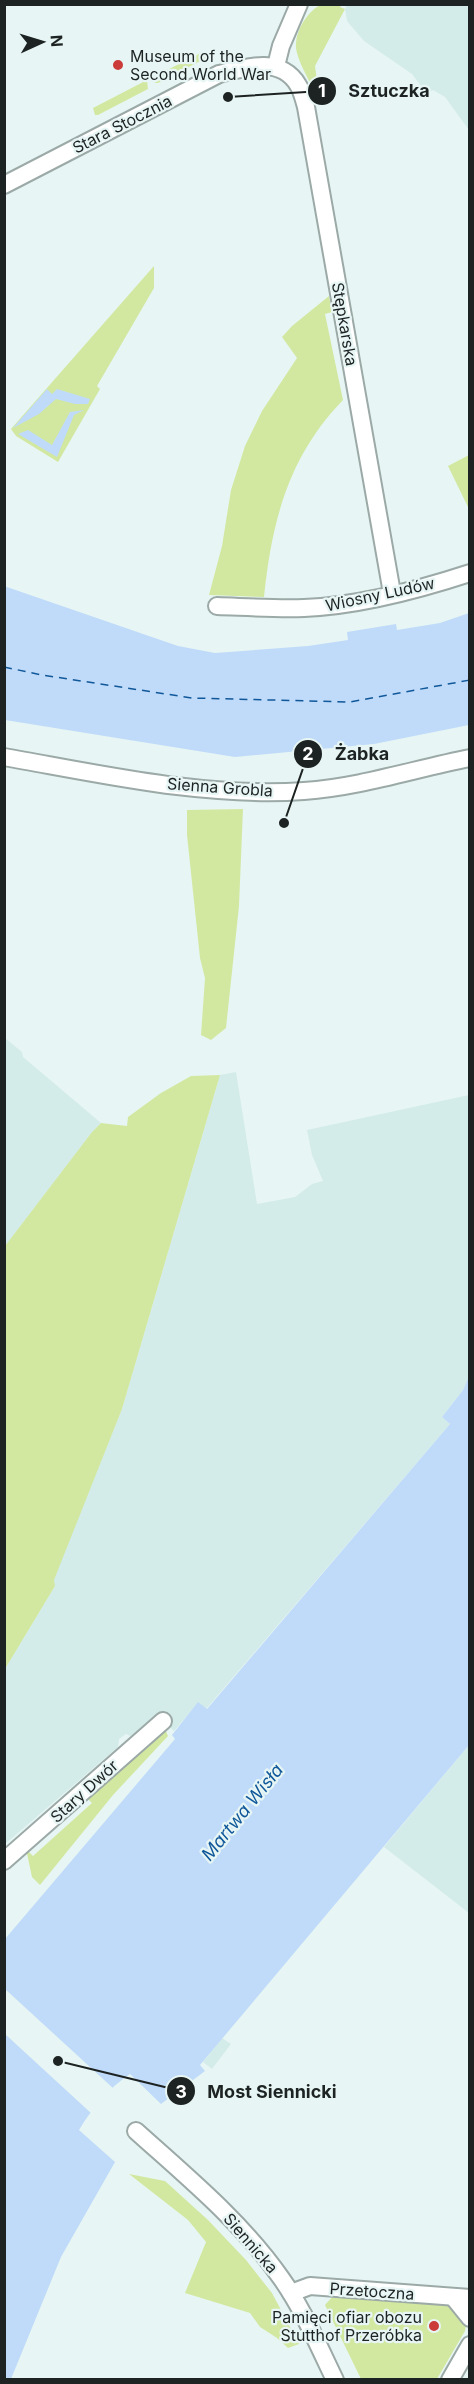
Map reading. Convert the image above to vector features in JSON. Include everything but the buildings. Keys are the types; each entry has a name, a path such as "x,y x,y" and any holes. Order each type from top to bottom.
{"street":[{"path":"276,66 281,46 299,4"},
{"name":"Stara Stocznia","path":"4,185 219,74 243,68 276,66"},
{"name":"Stępkarska","path":"276,66 285,70 298,86 306,107 392,593"},
{"name":"Wiosny Ludów","path":"217,606 304,608 349,603 470,573"},
{"name":"Sienna Grobla","path":"4,757 204,789 276,792 353,785 470,758"},
{"name":"Stary Dwór","path":"4,1861 163,1721"},
{"name":"Siennicka","path":"136,2131 220,2208 270,2263 291,2293 335,2379"},
{"name":"Przetoczna","path":"291,2293 310,2286 461,2298 470,2318"},
{"path":"450,2379 470,2345"}],"shaded area":[{"path":"348,4 469,5 469,130 445,97 433,90 427,94 412,74 364,41 347,21 345,9"},
{"path":"5,1038 22,1052 23,1057 101,1123 5,1246"},
{"path":"236,1072 257,1204 295,1197 312,1184 323,1181 312,1155 307,1130 469,1095 469,1376 463,1390 442,1417 450,1424 206,1709 198,1703 174,1731 156,1714 131,1736 126,1734 119,1739 118,1747 5,1844 5,1669 55,1586 53,1580 122,1409 220,1075"},
{"path":"469,1745 469,1913 384,1847"},
{"path":"222,2038 231,2044 212,2069 203,2062"}],"green space":[{"path":"320,5 341,5 340,7 345,9 315,66 317,81 312,88 298,57 296,46 301,25"},
{"path":"205,51 208,57 155,83 153,77"},
{"path":"147,80 148,89 95,115 93,108"},
{"path":"154,266 154,288 97,386 100,389 58,462 16,436 11,429"},
{"path":"329,296 332,312 325,314 343,400 309,444 286,491 272,542 264,597 209,595 222,546 231,490 245,446 262,411 297,358 282,337"},
{"path":"469,455 470,506 468,507 448,466"},
{"path":"243,809 239,906 226,1028 211,1040 201,1035 205,978 200,958 187,835 187,810"},
{"path":"220,1075 122,1409 54,1580 55,1586 5,1669 5,1246 101,1123 127,1126 128,1117 161,1093 191,1076"},
{"path":"165,1729 168,1736 113,1795 40,1885 32,1877 26,1849 33,1856 92,1803 85,1796"},
{"path":"129,2174 165,2181 208,2220 246,2260 272,2293 299,2344 288,2348 260,2327 250,2313 185,2293 206,2242 188,2220"},
{"path":"333,2296 440,2301 452,2306 466,2325 465,2331 437,2379 361,2379 325,2305"}],"water":[{"path":"47,389 52,394 57,389 90,399 88,404 75,404 56,399 39,414 13,428"},
{"path":"84,410 74,415 57,457 18,434 28,430 52,445 70,412"},
{"path":"4,586 178,646 215,653 308,646 348,640 347,632 396,624 397,630 440,623 469,613 469,725 374,744 235,757 5,720"},
{"name":"Martwa Wisła","path":"469,1376 469,1745 200,2065 205,2071 161,2104 130,2074 108,2092 90,2114 79,2130 115,2162 61,2257 11,2379 5,2380 5,1939 175,1739 172,1735 198,1702 207,1709 450,1424 442,1417 463,1390"}],"pier":[{"path":"5,1989 114,2089 92,2114 5,2034"}],"ferry route":[{"path":"4,667 192,698 350,702 470,680"}],"place":[{"name":"Museum of the Second World War","path":"118,65"},
{"name":"Sztuczka","path":"228,97"},
{"name":"Żabka","path":"284,823"},
{"name":"Most Siennicki","path":"58,2061"},
{"name":"Pamięci ofiar obozu Stutthof Przeróbka","path":"434,2326"}]}
